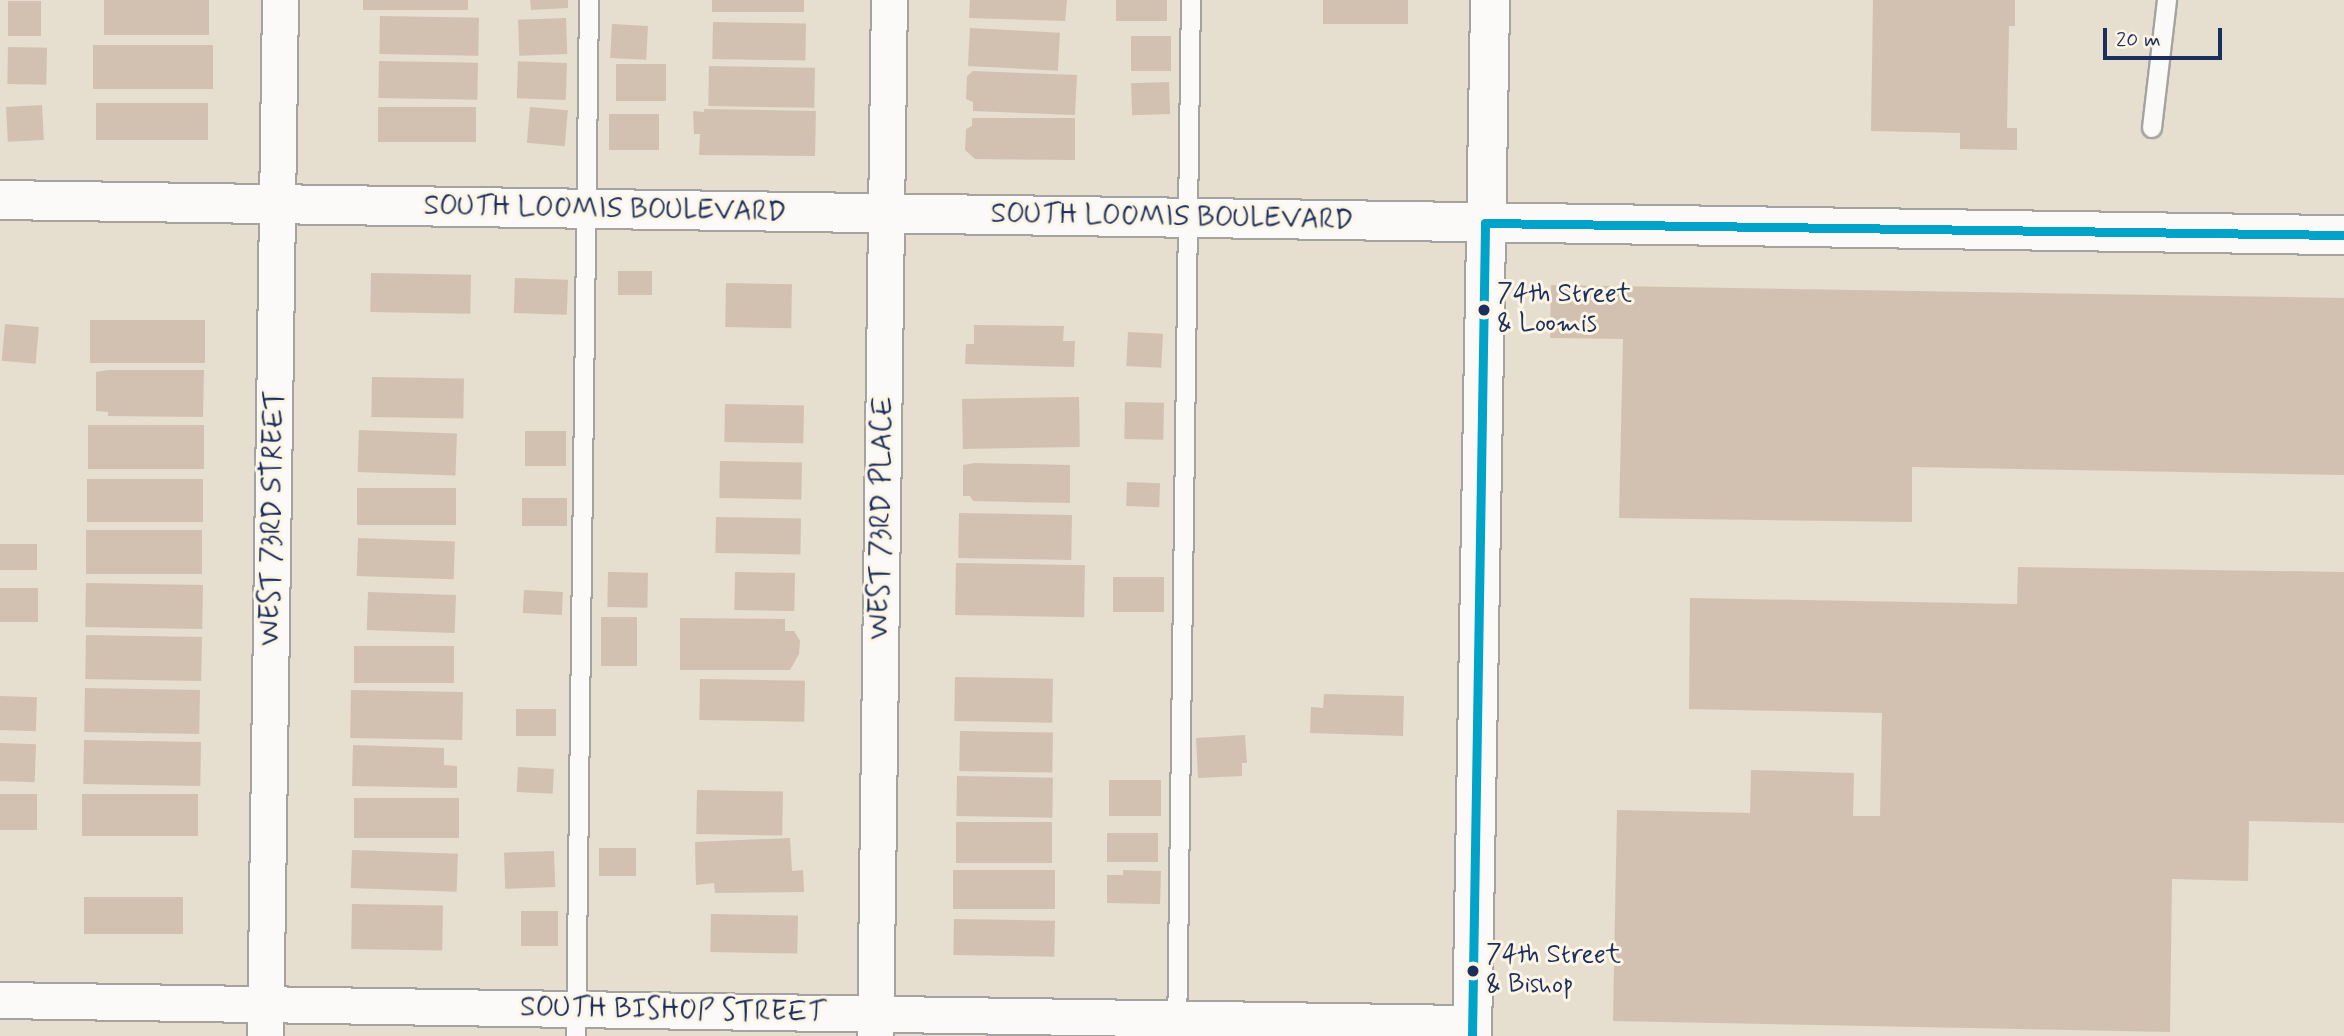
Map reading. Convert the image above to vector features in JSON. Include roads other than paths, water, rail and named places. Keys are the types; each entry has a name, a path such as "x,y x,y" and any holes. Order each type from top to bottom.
{"street":[{"name":"WEST 73RD STREET","path":"265,1020 280,0"},
{"name":"WEST 73RD PLACE","path":"875,1025 889,0"},
{"path":"1472,1030 1490,0"},
{"name":"SOUTH LOOMIS BOULEVARD","path":"0,200 2344,235"},
{"name":"SOUTH BISHOP STREET","path":"0,1000 265,1020 1472,1030"}],"lane":[{"path":"576,1023 589,0"},
{"path":"1177,1027 1191,0"},
{"path":"2152,128 2166,0"}],"place":[{"name":"74th Street & Loomis","path":"1484,310"},
{"name":"74th Street & Bishop","path":"1473,971"}]}
